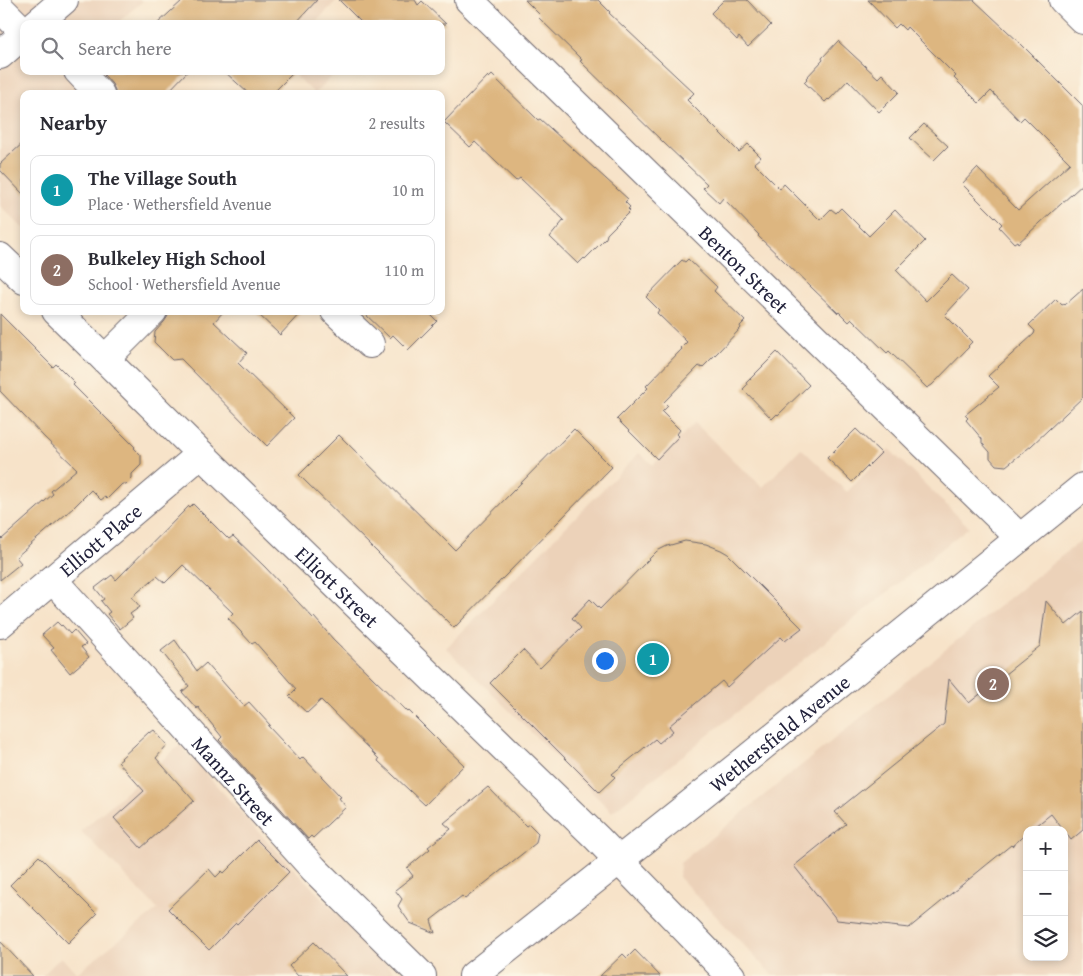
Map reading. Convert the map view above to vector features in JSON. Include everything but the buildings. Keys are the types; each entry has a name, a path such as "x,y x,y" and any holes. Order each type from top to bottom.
{"street":[{"path":"41,20 64,0"},
{"name":"Benton Street","path":"469,0 1020,538"},
{"path":"1062,0 1083,20"},
{"path":"0,8 20,29"},
{"path":"0,55 20,37"},
{"path":"82,75 96,90"},
{"name":"Elliott Street","path":"60,315 620,860 731,976"},
{"path":"105,359 149,315"},
{"path":"339,315 370,344"},
{"name":"Elliott Place","path":"0,624 201,454"},
{"name":"Wethersfield Avenue","path":"473,976 1083,487"},
{"name":"Mannz Street","path":"53,580 314,869 422,976"}],"shaded area":[{"path":"0,0 144,0 121,20 20,20 20,75 66,75 82,90 20,90 20,225 0,206"},
{"path":"216,0 337,0 318,20 237,20"},
{"path":"295,75 333,75 319,90 311,90"},
{"path":"695,423 763,487 801,448 847,492 889,449 969,527 612,812 446,648 639,453 653,465"},
{"path":"1083,539 1083,976 773,976 679,877 680,863"},
{"path":"180,745 264,838 398,976 42,976 61,957 77,973 158,909 81,831"}],"place":[{"name":"The Village South","path":"653,659"},
{"name":"Bulkeley High School","path":"993,684"}]}
